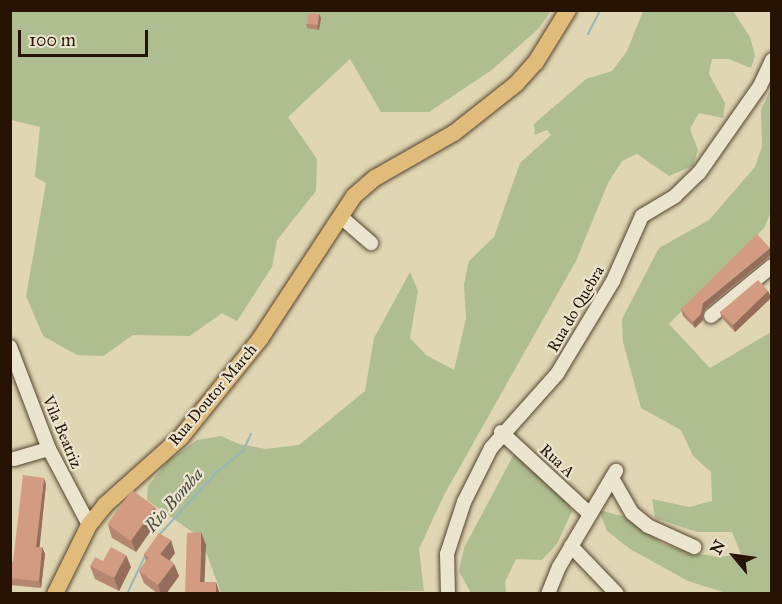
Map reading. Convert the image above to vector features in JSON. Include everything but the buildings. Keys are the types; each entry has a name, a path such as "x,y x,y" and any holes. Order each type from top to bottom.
{"main road":[{"name":"Rua Doutor March","path":"55,594 89,525 105,505 181,437 293,294 341,217 368,183 454,133 516,84 536,62 568,10"}],"street":[{"name":"Rua do Quebra","path":"448,594 447,554 465,502 501,432 557,374 613,281 642,216 675,196 699,173 740,118 771,60"},
{"path":"341,217 371,243"},
{"path":"711,316 771,266"},
{"name":"Vila Beatriz","path":"10,347 49,448 89,525"},
{"name":"Rua A","path":"501,432 590,514"},
{"path":"14,459 49,448"},
{"path":"548,594 571,546 614,474 632,513 648,526 694,547"},
{"path":"571,546 617,594"}],"green space":[{"path":"11,11 551,11 538,29 493,69 429,112 381,112 350,59 288,117 317,159 316,191 277,240 272,267 237,321 222,313 190,336 133,335 103,356 77,355 43,336 26,296 46,183 35,177 40,127 11,120"},
{"path":"643,11 733,11 750,37 755,56 751,68 729,59 712,59 709,74 725,103 723,118 699,113 690,129 698,150 693,166 669,176 637,154 622,161 608,183 576,261 444,495 419,549 424,591 221,593 201,538 147,500 148,486 168,461 197,440 221,436 239,444 266,449 299,445 365,391 374,338 410,272 418,291 410,338 426,355 454,370 466,319 464,284 469,261 494,237 520,163 551,135 547,130 535,135 534,124 586,79 612,71 627,51"},
{"path":"771,88 771,212 764,228 669,324 710,368 771,332 771,593 726,593 688,581 630,549 607,531 599,510 625,517 663,544 687,552 719,557 741,554 732,532 697,532 655,518 652,499 689,507 712,501 711,472 693,456 681,430 641,408 623,342 622,319 659,248 709,220 755,167 762,146 761,110"},
{"path":"514,454 557,486 572,511 557,544 542,560 516,559 505,582 506,593 471,593 459,571 464,548"}],"waterway":[{"name":"Rio Bomba","path":"588,34 600,10"},
{"name":"Rio Bomba","path":"160,534 217,472 243,451 251,434"},
{"name":"Rio Bomba","path":"127,594 145,556"}]}
